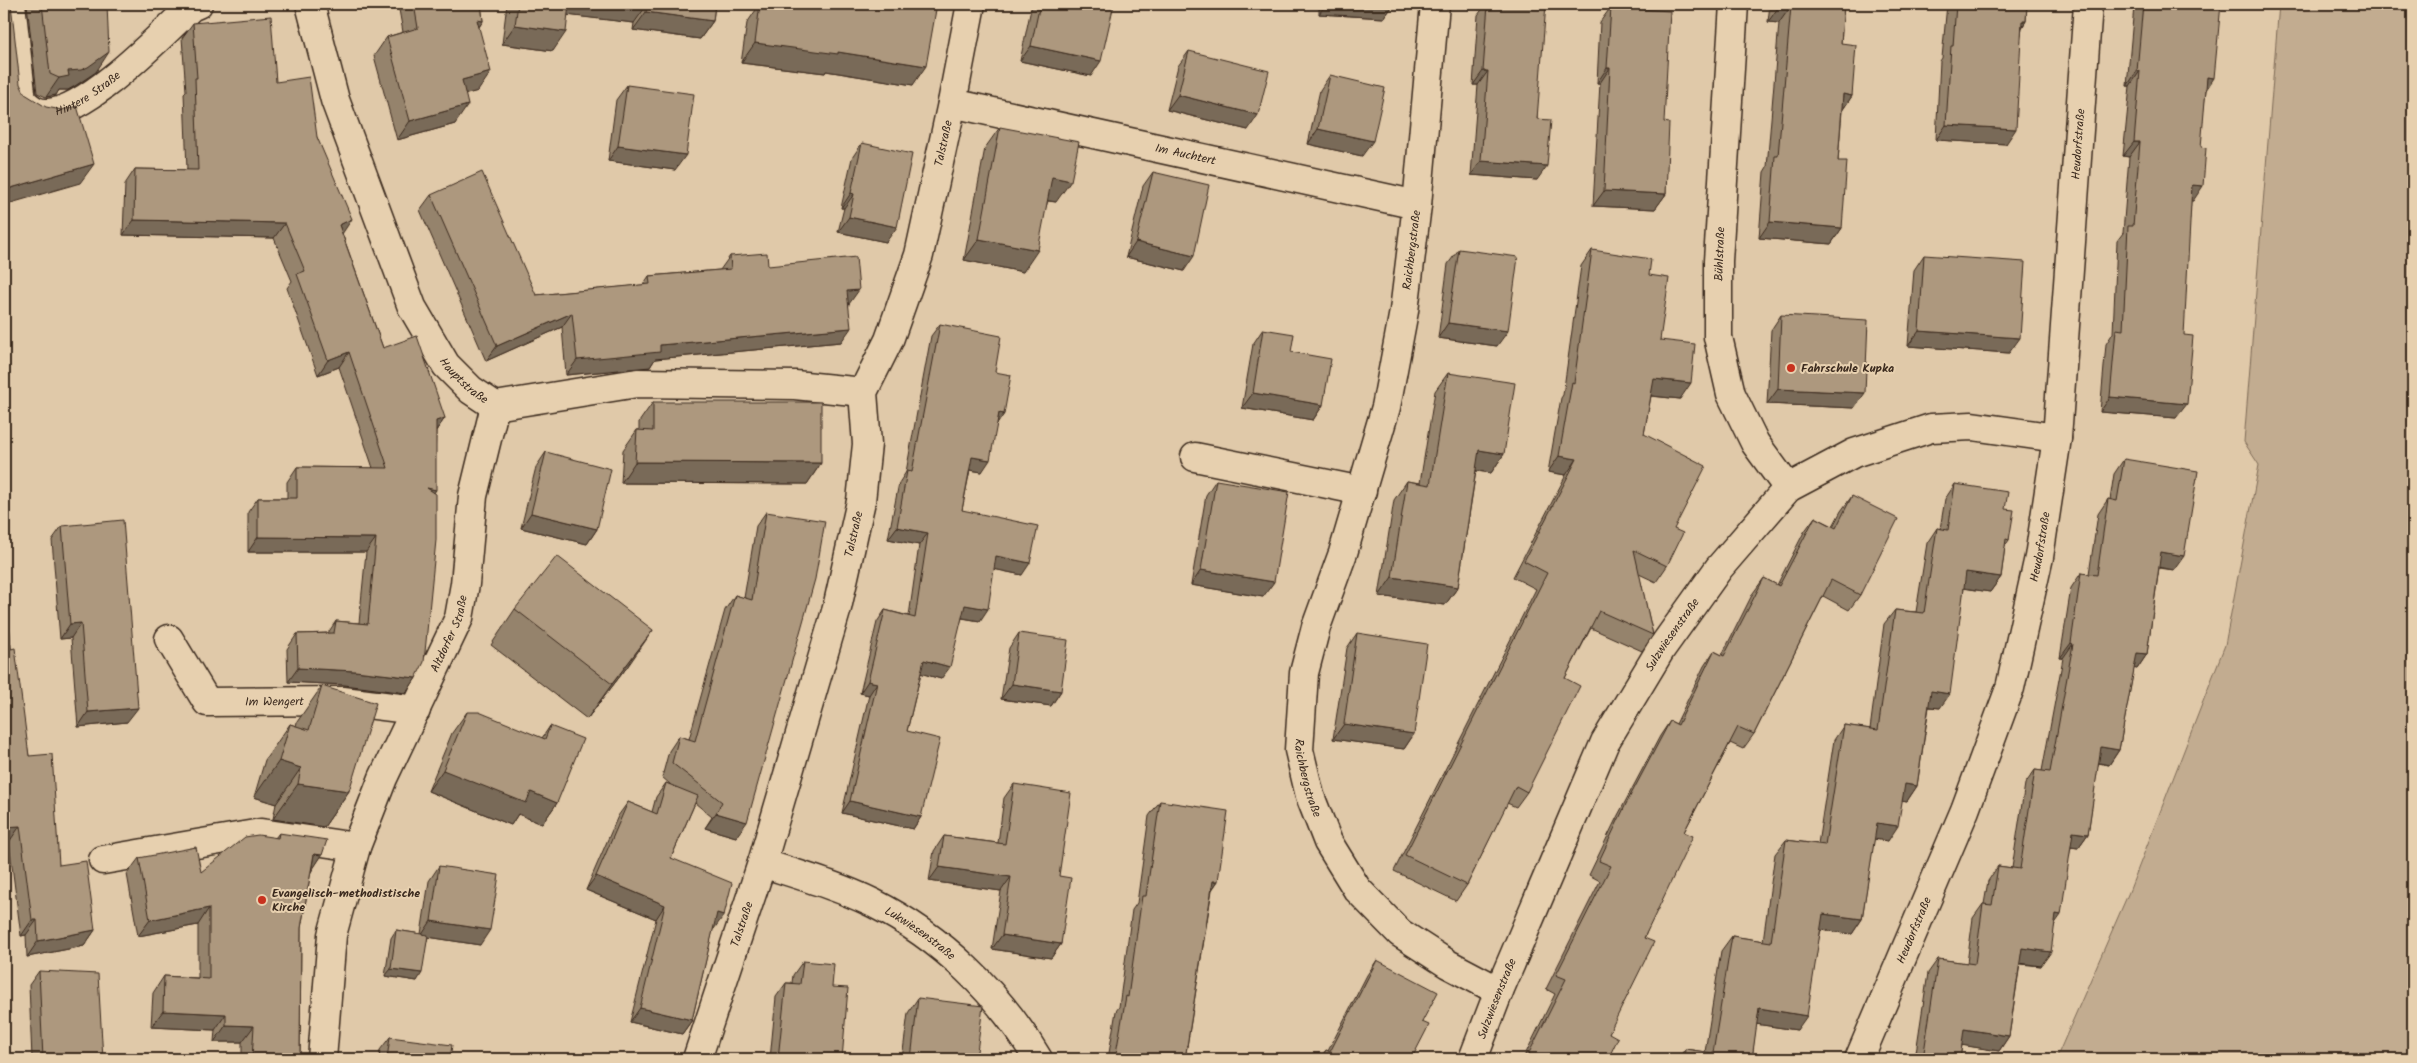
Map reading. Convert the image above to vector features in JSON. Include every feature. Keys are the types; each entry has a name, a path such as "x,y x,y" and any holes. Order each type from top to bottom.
{"street":[{"name":"Hintere Straße","path":"11,4 22,101 33,111 48,114 70,106 97,91 198,4"},
{"name":"Hauptstraße","path":"310,4 335,100 412,307 446,366 471,390 495,406 636,383 795,385 863,392"},
{"name":"Talstraße","path":"697,1059 762,863 837,608 861,501 867,444 863,392 889,340 919,255 971,4"},
{"name":"Raichbergstraße","path":"1435,4 1417,205 1404,311 1390,388 1362,491 1343,553 1316,627 1304,673 1299,750 1310,796 1328,842 1364,895 1400,933 1448,964 1498,991"},
{"name":"Bühlstraße","path":"1734,4 1718,261 1718,337 1731,394 1755,443 1788,488"},
{"name":"Heudorfstraße","path":"1859,1059 1965,810 2010,688 2039,557 2056,438 2088,4"},
{"name":"Im Auchtert","path":"952,103 1417,205"},
{"name":"Altdorfer Straße","path":"322,1059 332,935 356,847 383,778 458,618 465,584 473,496 495,406"},
{"name":"Sulzwiesenstraße","path":"1473,1059 1498,991 1605,742 1661,649 1708,584 1788,488 1854,453 1931,428 1972,426 2056,438"},
{"path":"1195,457 1362,491"},
{"name":"Im Wengert","path":"169,639 207,702 343,700 416,710"},
{"path":"103,860 261,833 356,847"},
{"name":"Lukwiesenstraße","path":"762,863 818,881 873,903 934,940 981,984 1022,1032 1038,1059"}],"shaded area":[{"path":"2279,4 2413,4 2413,1059 2056,1059 2129,892 2225,645 2259,465 2244,442"}],"building":[{"path":"4,4 11,4 20,84 25,94 46,107 62,110 77,106 94,164 4,190"},
{"path":"42,4 107,4 109,52 88,67 81,70 68,71 69,76 59,78 50,74"},
{"path":"414,4 481,4 483,21 477,20 491,72 462,80 468,105 410,121 387,37 418,28"},
{"path":"518,4 569,4 566,32 515,25"},
{"path":"641,4 715,4 713,21 646,12 647,5"},
{"path":"760,4 847,4 860,6 860,4 937,4 926,66 838,52 838,54 755,43"},
{"path":"1040,4 1114,4 1101,61 1031,46"},
{"path":"1488,4 1546,4 1537,119 1551,120 1547,166 1481,161 1488,71 1483,71"},
{"path":"1780,4 1844,4 1841,43 1856,45 1852,96 1843,94 1838,161 1847,161 1842,228 1770,222 1775,156 1778,156 1791,6"},
{"path":"1956,4 2027,4 2026,21 2022,21 2016,129 1946,125 1951,46 1953,46"},
{"path":"2143,4 2221,4 2214,78 2207,77 2201,147 2206,148 2203,186 2192,185 2184,335 2193,336 2187,404 2110,397 2116,329 2123,330 2128,226 2133,226 2140,142 2134,142 2140,71 2137,71"},
{"path":"1611,7 1670,11 1664,122 1669,123 1666,194 1604,191 1610,68 1607,68"},
{"path":"271,16 276,82 309,77 317,137 352,219 339,225 383,348 417,336 445,418 436,421 436,490 427,488 436,494 436,540 424,662 416,678 355,671 298,668 297,634 334,633 336,621 368,624 376,538 258,537 258,498 297,498 297,467 388,468 349,352 328,360 297,274 305,271 285,223 134,220 135,169 198,170 195,78 197,78 193,23"},
{"path":"1189,51 1269,71 1258,115 1178,95"},
{"path":"1330,75 1385,88 1373,141 1318,129"},
{"path":"627,85 694,94 686,155 618,146"},
{"path":"1000,127 1079,142 1071,181 1052,177 1038,250 979,239"},
{"path":"862,143 912,154 897,227 849,217 854,194 851,193"},
{"path":"482,172 536,295 650,284 649,276 731,269 730,256 767,253 768,266 856,257 859,290 847,291 851,328 660,345 660,352 577,360 572,313 497,346 431,195"},
{"path":"1153,172 1209,185 1194,256 1136,242"},
{"path":"1459,249 1518,257 1508,331 1448,323"},
{"path":"1592,250 1651,259 1649,275 1669,278 1660,340 1695,344 1691,383 1654,379 1644,434 1706,466 1674,529 1683,533 1667,566 1634,550 1653,635 1599,611 1565,678 1580,686 1527,792 1516,786 1467,885 1405,855 1547,573 1524,561 1577,459 1559,456 1572,382 1574,383"},
{"path":"1924,255 2025,262 2020,338 1919,331"},
{"path":"1781,315 1868,320 1865,393 1778,389"},
{"path":"940,324 1001,336 995,372 1011,375 1004,414 999,413 990,460 972,457 962,510 1038,526 1030,563 996,556 988,609 965,605 950,667 924,660 907,731 940,739 921,817 850,801 877,683 868,681 885,610 915,618 928,533 897,527 907,471 912,472"},
{"path":"1263,329 1294,334 1291,352 1331,359 1323,405 1253,393"},
{"path":"1448,373 1515,383 1504,454 1479,450 1458,587 1392,577 1407,481 1430,485"},
{"path":"653,402 821,402 821,463 635,462 637,430 653,431"},
{"path":"546,452 611,469 597,529 531,513"},
{"path":"2124,459 2198,471 2184,556 2161,552 2147,654 2137,653 2119,750 2101,747 2088,834 2073,832 2061,915 2056,914 2051,952 2022,948 2009,1036 1964,1029 1960,1059 1923,1059 1938,959 1975,964 1983,904 1992,905 1998,866 2020,869 2035,770 2050,772 2073,644 2071,643 2081,573 2097,575 2108,499 2117,501"},
{"path":"1216,480 1289,492 1274,582 1201,570"},
{"path":"1955,484 2008,492 2005,509 2014,510 2009,540 2006,539 2001,577 1966,572 1950,694 1931,691 1917,786 1905,784 1898,826 1877,823 1862,919 1823,914 1807,1016 1759,1008 1752,1059 1684,1059 1685,1049 1713,1053 1732,936 1771,942 1786,840 1825,845 1844,725 1878,730 1895,610 1924,613 1937,528 1948,530"},
{"path":"1852,496 1898,519 1860,595 1831,580 1754,734 1738,727 1684,832 1693,836 1644,938 1654,942 1609,1033 1618,1038 1608,1059 1526,1059 1566,979 1556,975 1611,866 1599,861 1626,804 1670,721 1678,725 1714,651 1724,656 1764,578 1779,586 1815,517 1836,528"},
{"path":"766,512 825,521 815,579 747,822 716,813 722,802 672,763 679,736 695,741 735,595 752,600"},
{"path":"123,520 138,708 88,712 81,623 70,624 62,526"},
{"path":"557,556 653,630 612,684 515,609"},
{"path":"4,558 11,649 15,648 29,756 52,754 59,865 86,861 95,930 38,941 37,920 32,920 20,826 4,827"},
{"path":"1019,633 1068,640 1061,691 1012,684"},
{"path":"1357,633 1427,644 1414,734 1344,724"},
{"path":"322,686 376,703 349,791 298,784 301,768 279,761 290,724 309,730"},
{"path":"467,712 479,712 545,739 550,726 583,739 557,803 531,792 526,803 443,770"},
{"path":"666,783 698,796 671,858 732,883 724,915 717,913 692,1020 640,1008 665,905 596,876 628,802 657,814"},
{"path":"1014,784 1071,793 1059,876 1071,878 1061,944 1002,935 1011,877 939,867 944,836 1005,844"},
{"path":"1160,801 1228,811 1218,881 1213,881 1185,1059 1115,1059 1126,996 1128,997 1142,896 1146,896"},
{"path":"279,833 327,840 322,855 314,854 301,928 300,1059 252,1059 254,1026 226,1025 226,1014 163,1011 164,976 209,979 209,908 150,920 139,858 196,847 201,872 245,837 258,835 278,838"},
{"path":"439,866 499,875 490,930 431,921"},
{"path":"396,930 428,935 422,973 391,969"},
{"path":"1377,960 1438,992 1422,1022 1429,1025 1413,1056 1409,1054 1407,1059 1321,1059 1326,1050 1330,1052"},
{"path":"803,961 834,964 832,987 848,988 842,1059 778,1059 786,983 800,984"},
{"path":"39,971 98,974 103,1059 43,1059"},
{"path":"918,998 983,1006 976,1059 911,1059"},
{"path":"390,1037 452,1045 450,1059 387,1059"}],"place":[{"name":"Fahrschule Kupka","path":"1791,368"},
{"name":"Evangelisch-methodistische Kirche","path":"262,900"}]}
